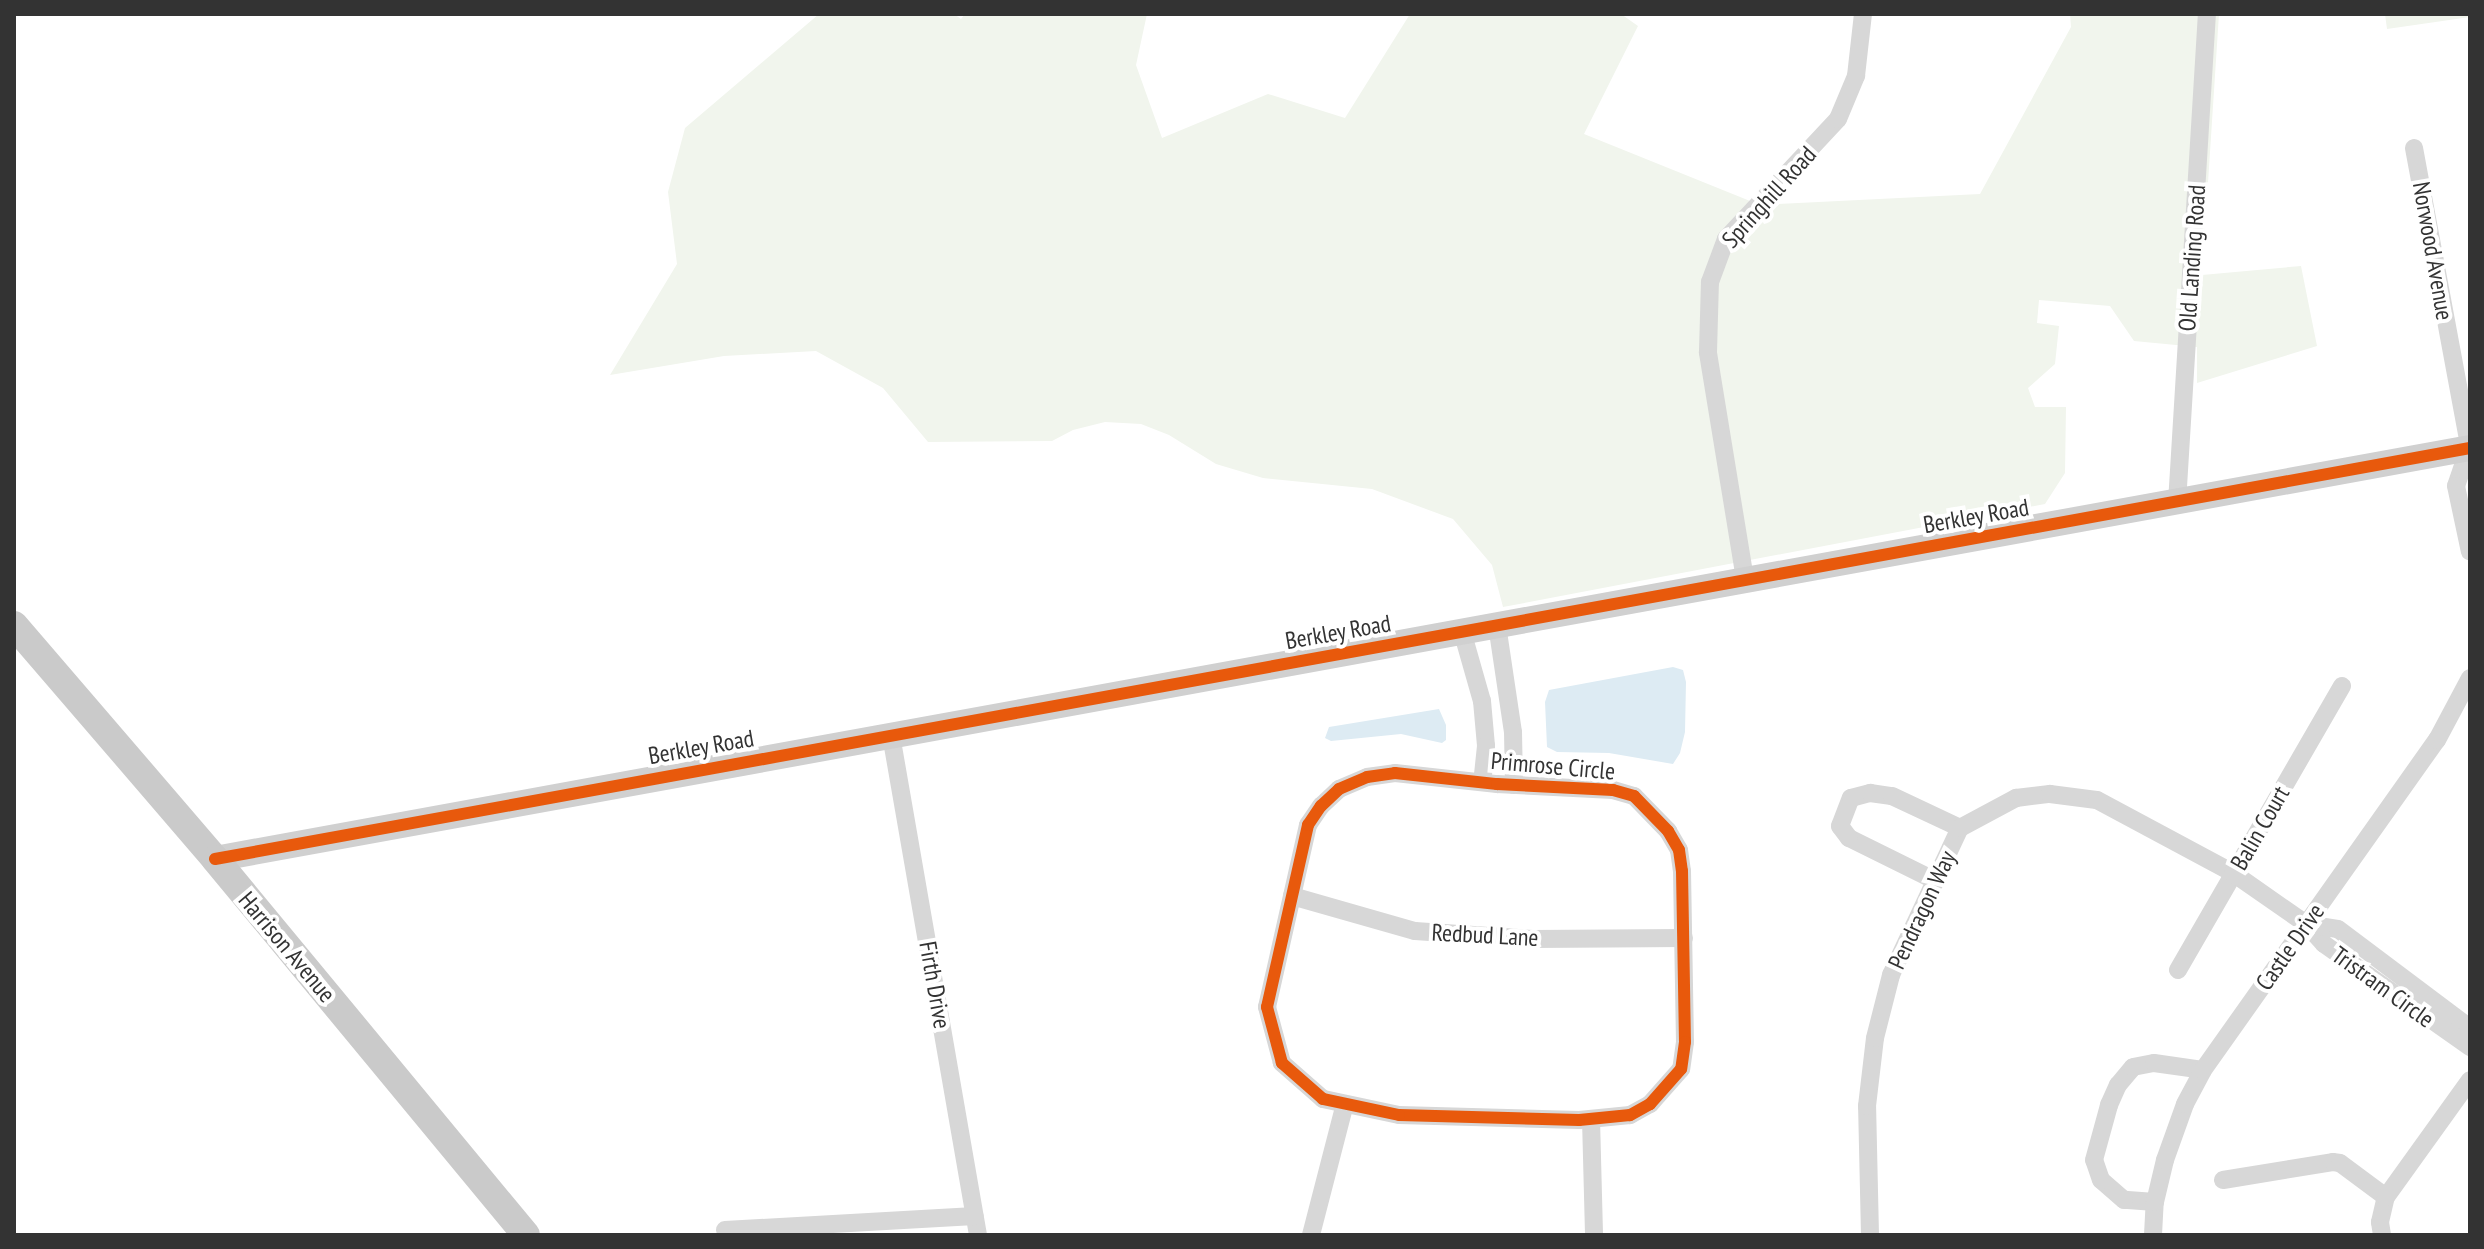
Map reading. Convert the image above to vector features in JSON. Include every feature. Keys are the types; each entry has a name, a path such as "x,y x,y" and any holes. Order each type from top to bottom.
{"main road":[{"name":"Harrison Avenue","path":"14,625 215,859 526,1235"}],"street":[{"name":"Springhill Road","path":"1745,579 1708,352 1710,282 1726,239 1838,119 1856,76 1863,14"},
{"name":"Old Landing Road","path":"2177,503 2207,14"},
{"name":"Norwood Avenue","path":"2414,148 2470,449"},
{"name":"Berkley Road","path":"215,859 2470,449"},
{"path":"2470,449 2456,486 2470,552"},
{"path":"1497,625 1513,732 1514,785"},
{"path":"1462,631 1482,701 1486,746 1482,782"},
{"name":"Castle Drive","path":"2153,1235 2155,1202 2165,1160 2185,1104 2203,1070 2437,740 2470,678"},
{"name":"Balin Court","path":"2178,970 2342,686"},
{"name":"Firth Drive","path":"891,735 977,1226"},
{"name":"Primrose Circle","path":"1395,773 1482,782 1613,790 1634,796 1650,809 1679,850 1685,1042 1681,1069 1650,1104 1630,1115 1591,1119 1399,1115 1323,1099 1305,1087 1282,1063 1267,1007 1308,825 1321,806 1339,789 1367,777 1395,773"},
{"path":"1936,881 1849,838 1840,826 1851,798 1870,793 1892,796 1960,828"},
{"name":"Pendragon Way","path":"1870,1235 1867,1106 1875,1038 1891,975 1960,828 2016,798 2050,794 2097,800 2233,873 2306,924"},
{"name":"Redbud Lane","path":"1292,896 1415,931 1533,939 1684,938"},
{"name":"Tristram Circle","path":"2306,924 2338,929 2470,1028"},
{"name":"Tristram Circle","path":"2306,924 2324,944 2470,1047"},
{"path":"2155,1202 2124,1200 2101,1180 2094,1160 2109,1105 2133,1067 2163,1064 2203,1070"},
{"path":"2382,1235 2380,1222 2386,1197 2470,1080"},
{"path":"1311,1235 1345,1104"},
{"path":"1591,1119 1594,1235"},
{"path":"2223,1180 2333,1162 2340,1163 2386,1197"},
{"path":"725,1230 977,1226"}],"shaded area":[{"path":"819,14 954,14 961,19 965,14 1147,14 1136,65 1162,138 1268,94 1345,118 1410,14 1621,14 1638,26 1584,134 1760,205 1980,194 2071,27 2070,14 2219,14 2202,275 2301,266 2317,346 2197,383 2197,347 2134,341 2110,306 2039,300 2037,323 2059,326 2055,364 2028,388 2035,407 2066,407 2065,473 2045,504 1503,607 1492,565 1453,519 1372,489 1263,478 1216,464 1169,435 1141,424 1105,422 1073,430 1052,441 928,442 883,388 816,351 724,356 610,375 677,264 668,192 685,128"},
{"path":"2385,14 2470,14 2470,17 2387,29"},
{"path":"1673,667 1683,670 1686,682 1685,732 1680,753 1673,764 1609,753 1557,752 1547,747 1545,702 1549,690"},
{"path":"1439,709 1446,725 1446,740 1442,743 1401,734 1331,741 1325,738 1329,727"}],"cycle path":[{"path":"215,859 2470,448"},
{"path":"1395,773 1497,784 1613,790 1634,796 1668,831 1679,850 1682,871 1685,1042 1681,1069 1650,1104 1630,1115 1579,1120 1399,1115 1323,1099 1282,1063 1267,1007 1308,825 1321,806 1339,789 1367,777 1395,773"}]}
